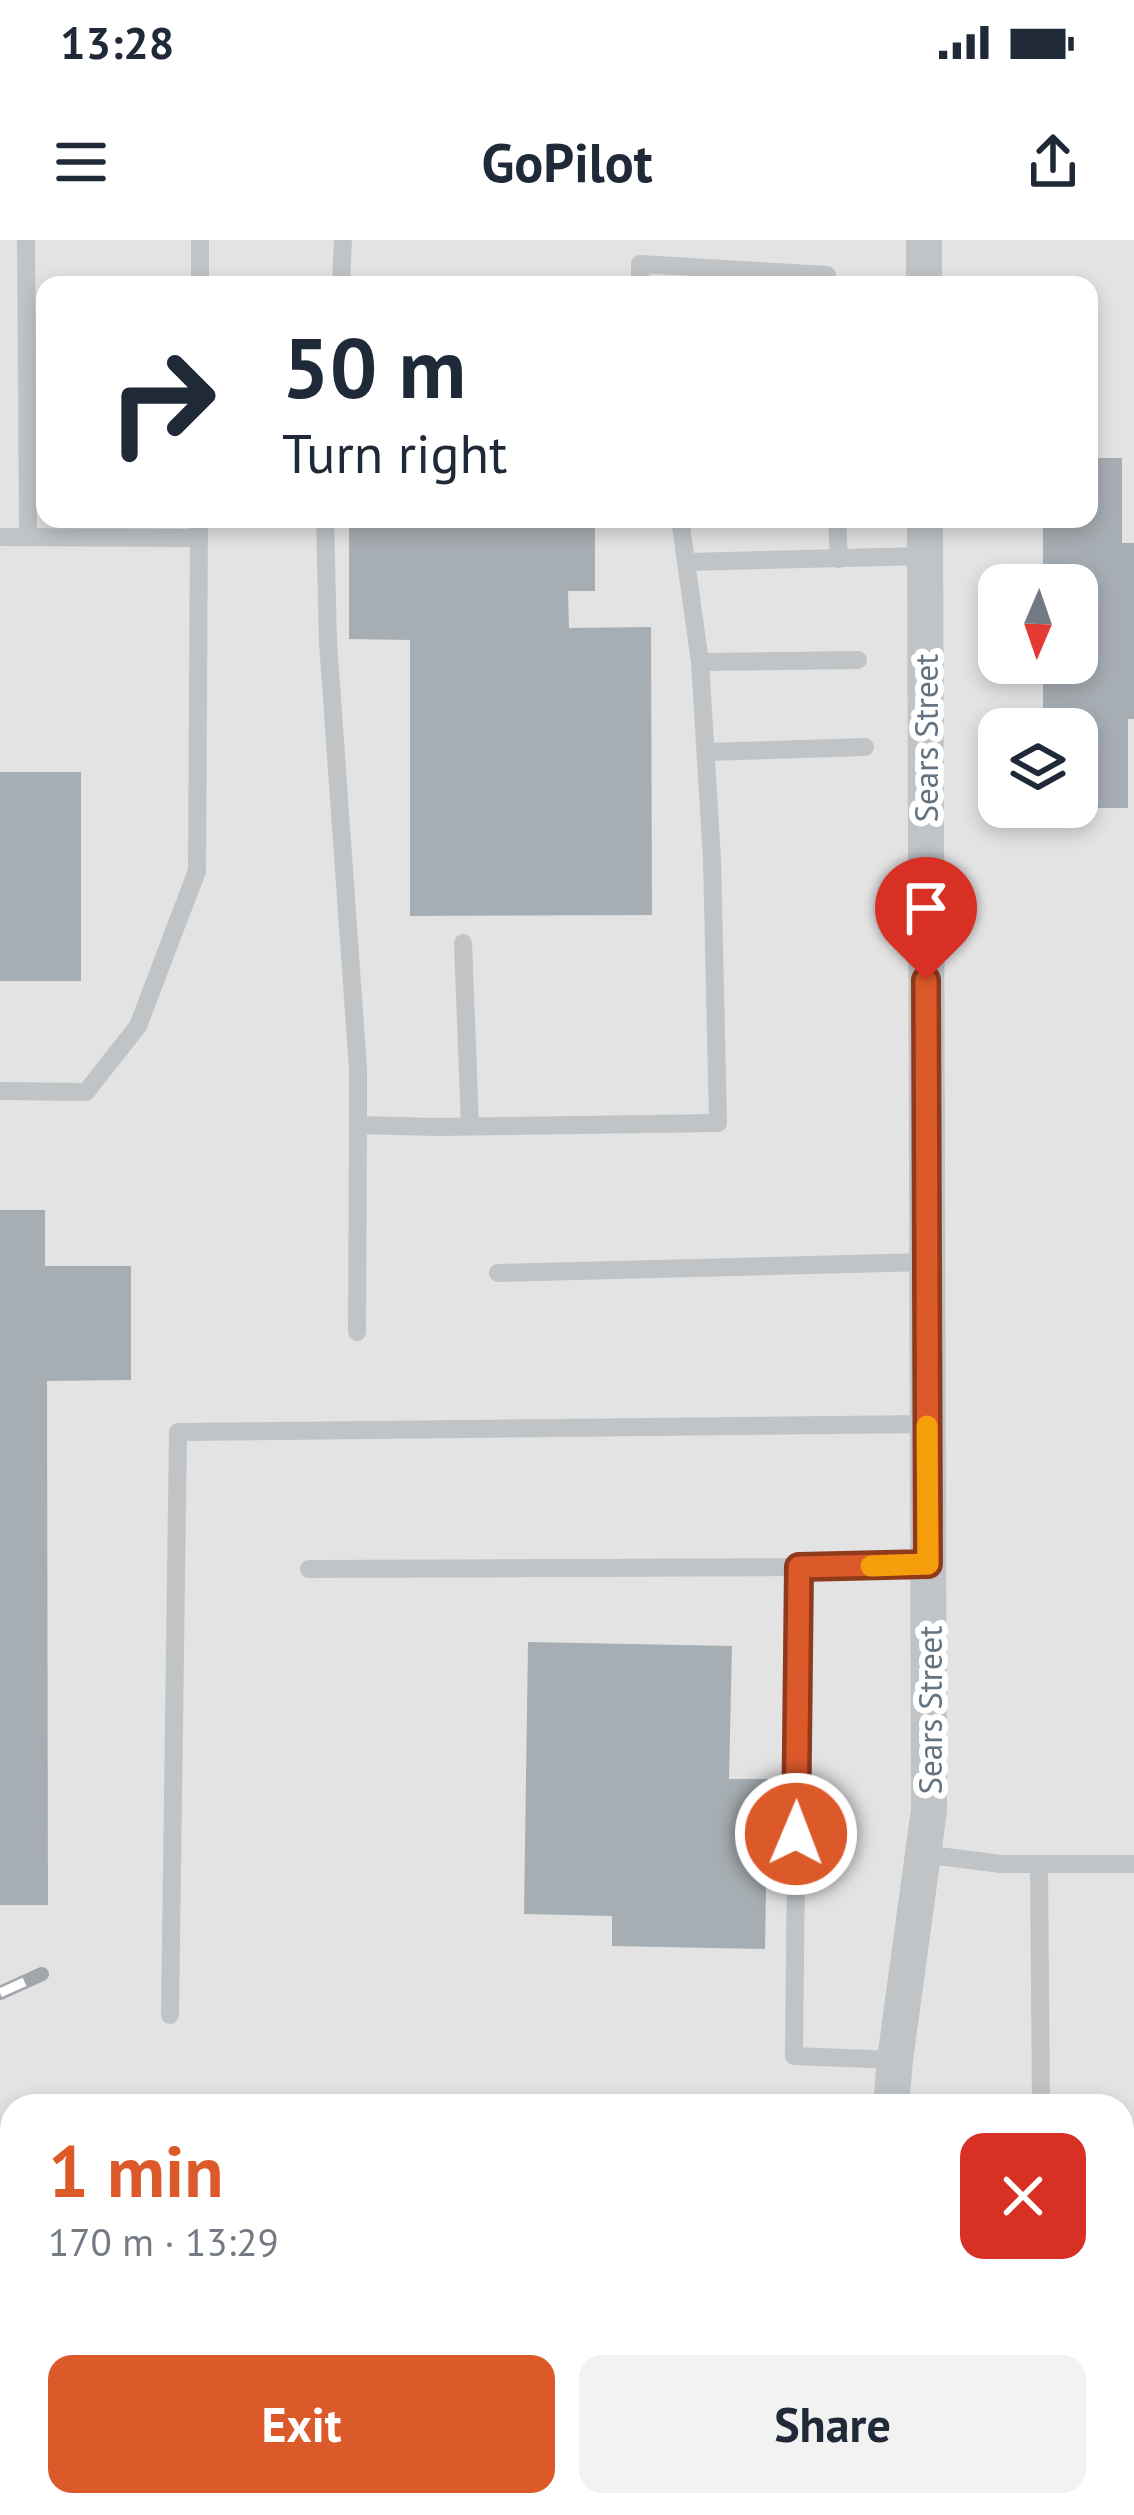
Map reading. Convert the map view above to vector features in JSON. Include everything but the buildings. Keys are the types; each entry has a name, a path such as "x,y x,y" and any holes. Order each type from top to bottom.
{"street":[{"path":"924,240 924,276"},
{"name":"Sears Street","path":"892,2094 929,1810 925,528"}],"lane":[{"path":"26,240 28,537"},
{"path":"200,240 200,276"},
{"path":"341,276 343,240"},
{"path":"640,276 640,264 827,276"},
{"path":"0,537 198,528 196,871 138,1026 86,1092 0,1091"},
{"path":"325,528 328,642 358,1069 357,1333"},
{"path":"358,1125 718,1123 706,752 700,662 681,528"},
{"path":"837,528 839,559"},
{"path":"687,562 925,556"},
{"path":"700,662 858,660"},
{"path":"706,752 865,747"},
{"path":"464,943 470,1126"},
{"path":"498,1274 926,1262"},
{"path":"170,2015 178,1432 927,1424"},
{"path":"310,1569 928,1564"},
{"path":"799,1567 794,2056 895,2060"},
{"path":"923,1854 1000,1864 1134,1864"},
{"path":"1039,1864 1041,2094"}],"shaded area":[{"path":"0,240 1134,240 1134,2094 0,2094"}],"railway":[{"path":"0,1993 42,1974"}],"slow traffic":[{"path":"871,1566 928,1564 927,1426"}],"route":[{"path":"796,1834 799,1567 928,1564 926,980"}]}
